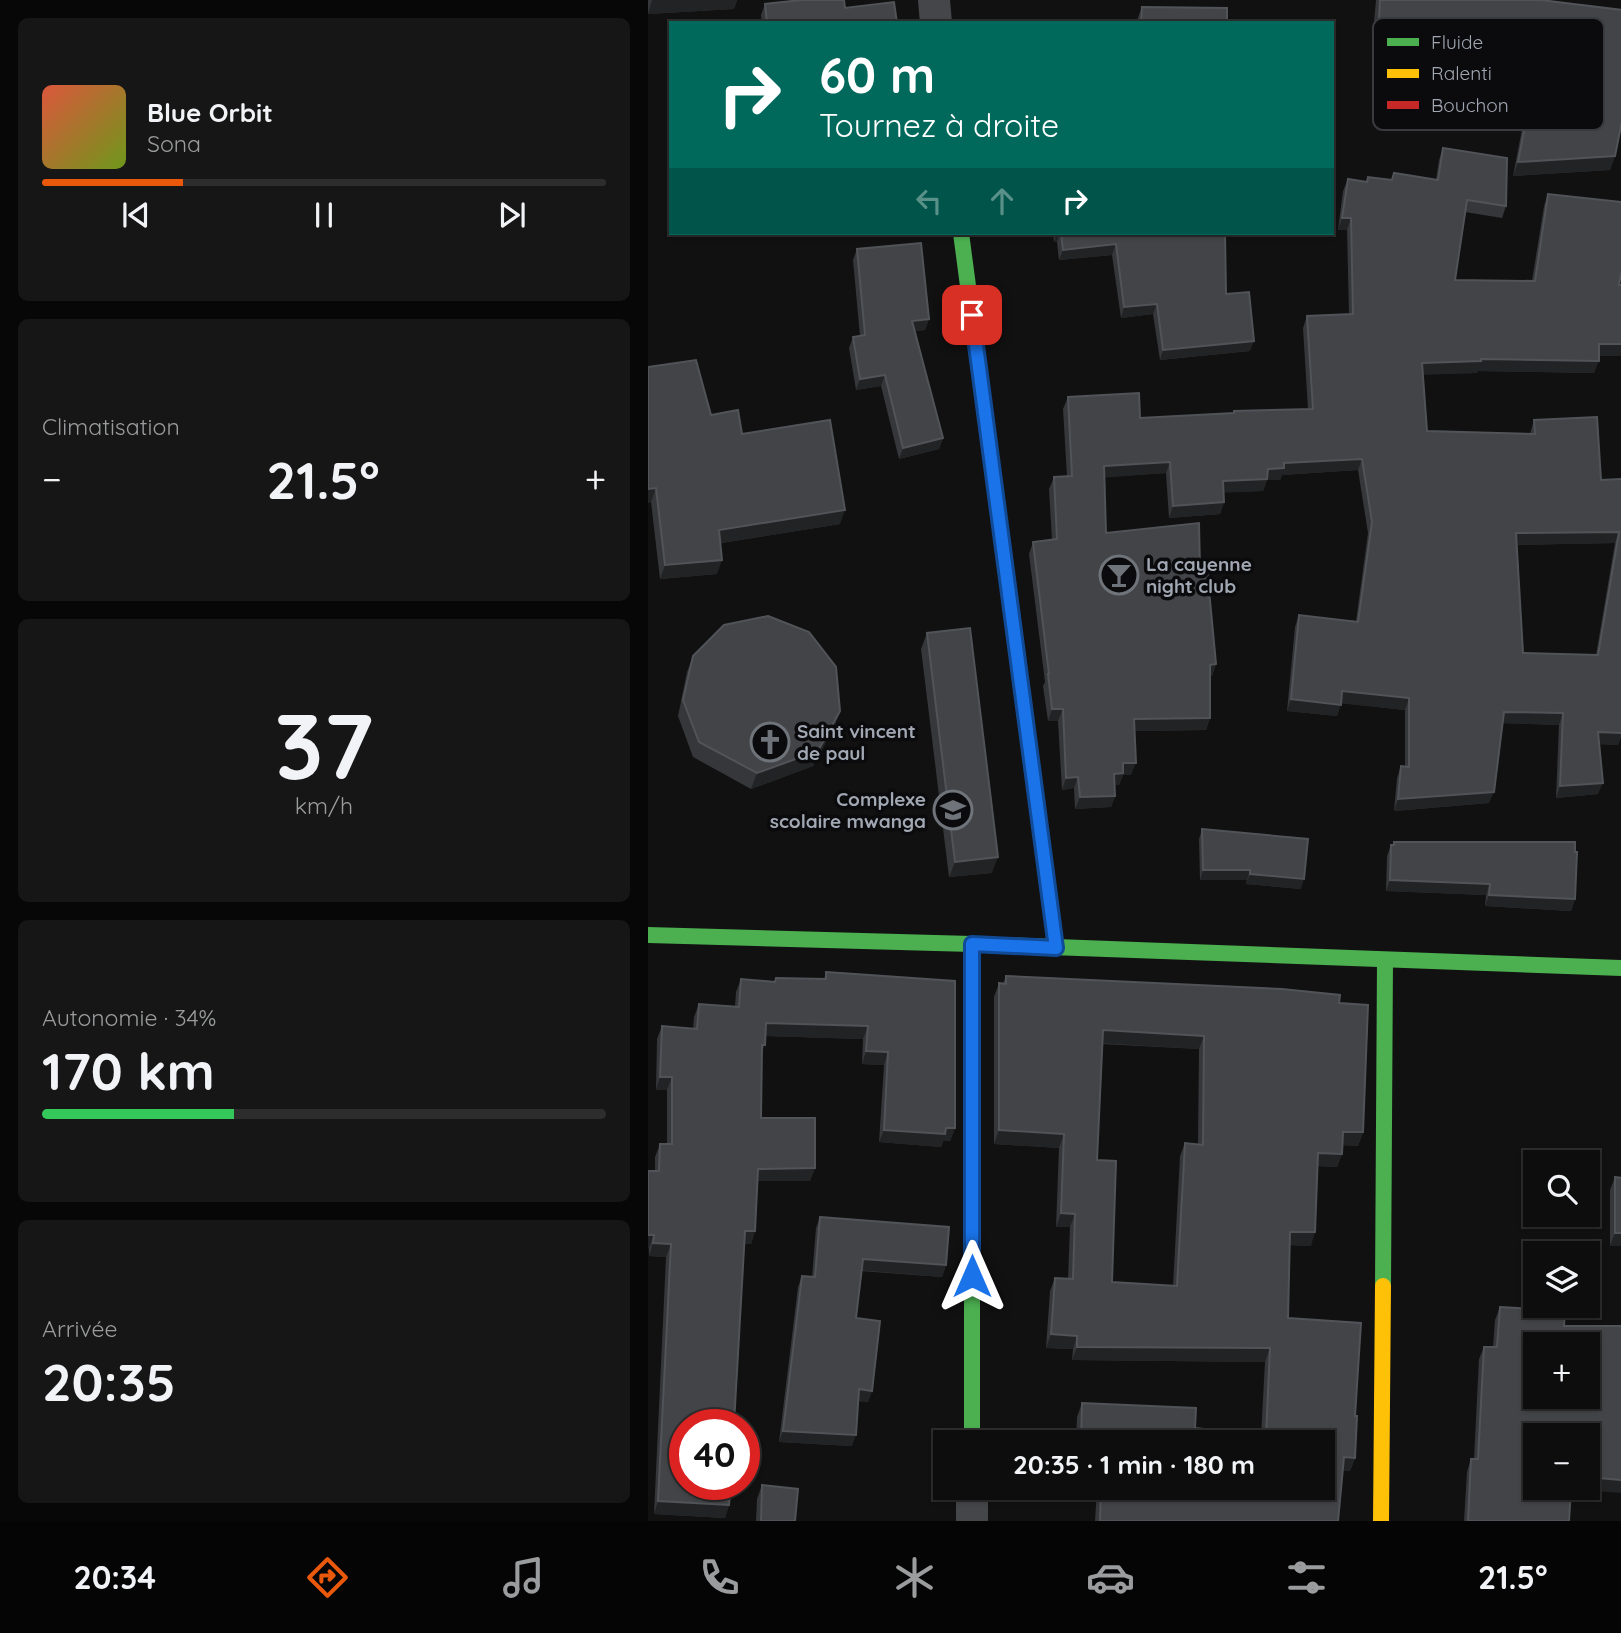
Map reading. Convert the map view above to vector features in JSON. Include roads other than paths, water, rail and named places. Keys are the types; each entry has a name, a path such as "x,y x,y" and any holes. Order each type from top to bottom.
{"street":[{"path":"934,0 937,21"},
{"path":"961,235 1056,948"},
{"path":"648,935 1622,968"},
{"path":"972,944 972,1430"},
{"path":"1381,1521 1385,961"},
{"path":"972,1500 972,1521"}],"place":[{"name":"La cayenne night club","path":"1119,575"},
{"name":"Saint vincent de paul","path":"770,742"},
{"name":"Complexe scolaire mwanga","path":"953,810"}]}
